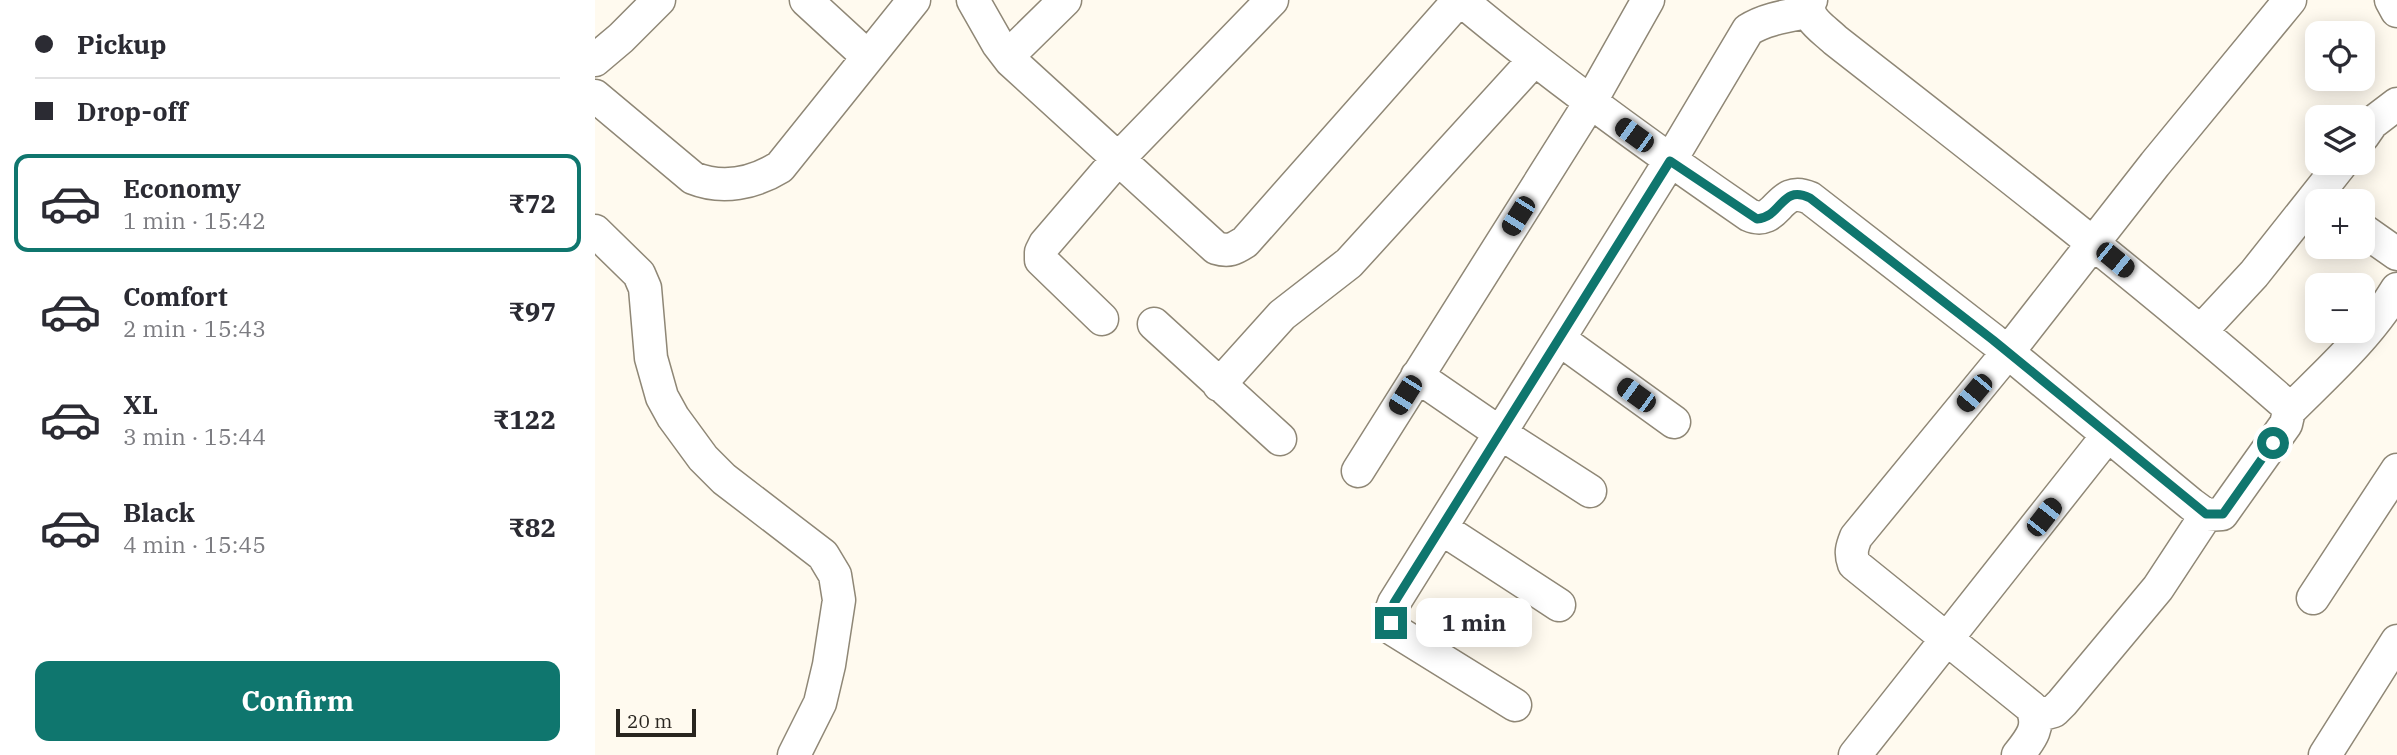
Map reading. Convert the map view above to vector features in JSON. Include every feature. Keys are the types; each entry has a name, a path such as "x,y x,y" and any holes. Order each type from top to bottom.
{"street":[{"path":"595,60 659,0"},
{"path":"806,0 868,57"},
{"path":"595,96 693,178 713,185 736,184 764,177 780,167 914,0"},
{"path":"973,0 998,44 1008,56 1216,248 1227,251 1245,242 1460,0 1534,60 1670,161 1757,219 1767,217 1793,194 1810,198 2008,352 2206,514 2223,514 2286,424 2289,411 2359,340 2385,310 2397,289"},
{"path":"1008,56 1065,0"},
{"path":"1102,319 1041,260 1045,244 1118,159 1272,0"},
{"path":"1358,471 1591,101 1648,0"},
{"path":"2018,755 2036,726 2036,716 2031,707 1854,564 1852,546 1856,537 2290,0"},
{"path":"2391,0 2397,11"},
{"path":"1515,705 1394,630 1390,614 1394,603 1670,161 1748,30 1757,24 1809,6 1835,40 2094,243 2201,331 2285,404 2289,411"},
{"path":"1219,386 1282,315 1349,263 1534,60"},
{"path":"2375,121 2397,104"},
{"path":"2201,331 2305,214"},
{"path":"595,231 639,274 645,288 651,358 662,397 673,417 703,458 724,479 823,555 835,575 839,600 829,665 820,703 794,755"},
{"path":"2375,238 2397,254"},
{"path":"1154,324 1280,439"},
{"path":"1559,340 1674,422"},
{"path":"1417,376 1590,491"},
{"path":"1855,755 2108,435"},
{"path":"2312,598 2397,470"},
{"path":"2036,716 2054,710 2062,703 2158,588 2206,514"},
{"path":"1441,528 1559,605"},
{"path":"2325,755 2397,641"}],"route":[{"path":"1391,623 1390,614 1394,603 1670,161 1757,219 1767,217 1793,194 1810,198 1993,340 2206,514 2223,514 2273,443"}]}
